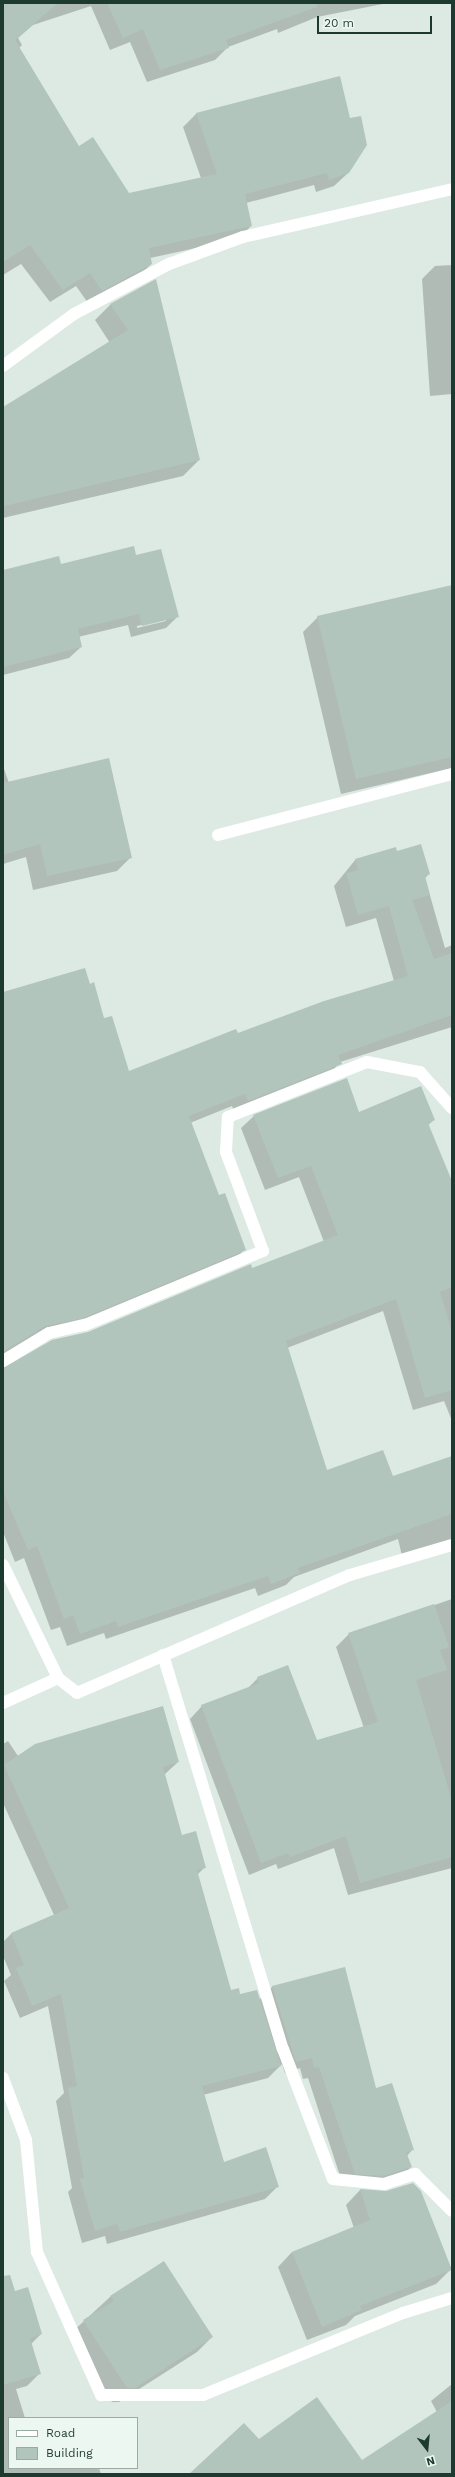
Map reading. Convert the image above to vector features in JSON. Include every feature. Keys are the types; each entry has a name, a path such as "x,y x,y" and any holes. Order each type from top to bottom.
{"street":[{"path":"3,366 74,314 169,264 243,237 452,188"},
{"path":"218,835 452,774"},
{"path":"3,1361 49,1333 85,1325 263,1251 251,1212 226,1152 228,1117 367,1062 420,1072 452,1108"},
{"path":"3,1565 58,1678 77,1693 350,1575 452,1545"},
{"path":"163,1656 283,2049 333,2179 384,2184 415,2174 452,2211"},
{"path":"3,1702 58,1678"},
{"path":"3,2078 26,2140 37,2252 101,2395 203,2395 403,2313 452,2298"}],"building":[{"path":"3,3 58,3 15,40 79,146 93,137 129,193 217,174 196,113 340,76 350,118 361,116 367,145 349,173 329,180 327,173 245,194 252,226 149,248 152,264 102,291 90,273 63,290 30,245 3,262"},
{"path":"107,3 317,3 317,7 226,40 229,48 160,70 143,29 123,38"},
{"path":"156,279 200,460 4,506 3,407 128,330 110,304"},
{"path":"134,546 136,555 161,549 179,617 142,626 139,614 78,629 82,647 3,667 3,570 59,556 61,564"},
{"path":"452,585 452,757 356,779 317,616"},
{"path":"109,758 132,858 47,876 40,844 3,855 3,783"},
{"path":"421,844 430,874 425,876 430,895 412,900 434,959 452,953 452,1015 338,1055 342,1064 248,1101 245,1094 189,1116 219,1195 225,1193 246,1250 83,1318 45,1326 3,1352 3,992 85,968 90,984 94,982 104,1018 112,1016 129,1071 236,1029 238,1033 324,1001 408,976 389,906 358,915 346,873 358,870 355,859 396,847 397,851"},
{"path":"347,1078 359,1112 421,1086 435,1120 428,1123 452,1181 452,1287 440,1292 452,1332 452,1390 425,1398 396,1299 286,1341 327,1470 383,1450 393,1476 452,1456 452,1514 298,1568 300,1573 271,1584 268,1576 118,1627 116,1621 80,1634 73,1615 64,1619 37,1546 28,1550 3,1491 3,1368 52,1340 88,1332 251,1264 252,1268 338,1235 311,1166 278,1178 253,1115"},
{"path":"434,1604 449,1647 440,1650 447,1670 416,1680 452,1801 452,1857 360,1883 346,1836 290,1857 288,1853 261,1863 201,1705 259,1683 257,1677 288,1665 317,1740 378,1722 348,1633"},
{"path":"163,1706 179,1762 163,1767 182,1835 196,1831 206,1868 197,1870 231,1990 239,1988 240,1994 257,1990 281,2066 202,2086 224,2162 266,2147 279,2187 120,2232 117,2224 95,2231 80,2179 84,2178 68,2088 77,2086 61,1994 32,2006 16,1968 24,1965 11,1933 69,1908 4,1765 35,1744"},
{"path":"345,1967 376,2088 392,2083 414,2150 406,2152 412,2167 383,2176 355,2174 319,2067 314,2068 312,2058 296,2062 272,1986"},
{"path":"413,2183 421,2191 452,2270 360,2306 362,2310 322,2327 292,2252 370,2220 360,2189 386,2191"},
{"path":"164,2261 213,2337 135,2388 127,2388 83,2320 114,2301 110,2296"},
{"path":"10,2275 15,2291 28,2287 42,2334 30,2338 41,2374 3,2385 3,2276"},
{"path":"317,2397 362,2460 452,2401 452,2474 189,2474 244,2423 259,2439"}]}
